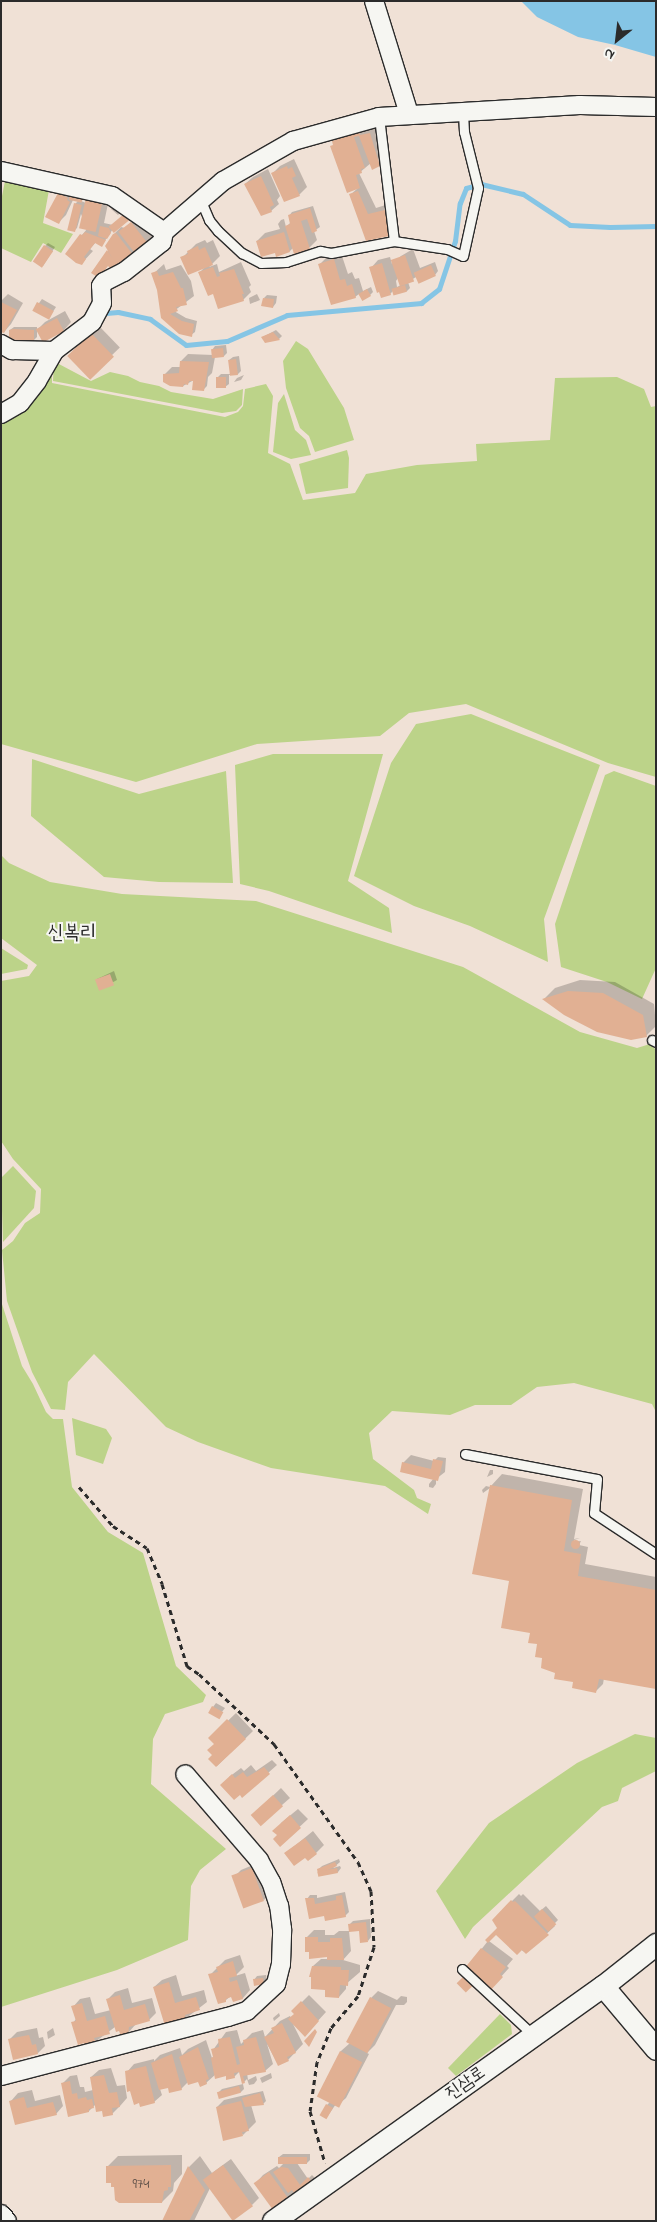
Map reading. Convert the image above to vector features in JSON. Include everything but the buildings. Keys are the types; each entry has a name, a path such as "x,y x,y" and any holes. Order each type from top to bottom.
{"street":[{"path":"374,1 409,114"},
{"path":"1,414 20,403 37,381 54,351 92,322 102,303 101,286 104,282 124,272 162,242 164,232 223,181 293,141 379,117 409,114 580,105 656,107"},
{"path":"1,171 112,196 164,232"},
{"path":"1,344 12,350 54,351"},
{"path":"1,2076 247,2011 276,1984 281,1964 282,1929 279,1906 271,1882 259,1860 185,1774"},
{"name":"진삼로","path":"273,2221 603,1986 656,1944"},
{"path":"603,1986 656,2049"},
{"path":"1,2214 7,2221"}],"lane":[{"path":"201,201 209,220 218,231 242,253 261,263 286,262 320,251 331,253 394,241 447,249 463,256 478,188 472,171 464,132 463,111"},
{"path":"379,117 394,241"},
{"path":"465,1454 597,1479 594,1513 656,1554"},
{"path":"462,1969 534,2035"}],"path":[{"path":"79,1487 113,1526 147,1548 162,1584 187,1666 199,1674 274,1744 358,1862 371,1892 374,1947 358,1996 331,2028 317,2062 310,2111 330,2181"}],"green space":[{"path":"5,181 49,190 43,223 73,234 61,253 43,243 31,262 1,248 1,201"},
{"path":"296,341 308,349 344,408 354,440 315,452 309,436 300,428 286,388 283,361"},
{"path":"54,359 57,363 91,381 110,372 159,386 171,392 213,399 243,389 242,405 236,411 222,413 53,381"},
{"path":"52,361 52,383 225,417 238,412 243,406 245,389 266,384 273,396 268,453 290,464 303,500 355,493 366,474 417,465 477,461 476,444 550,440 555,378 617,377 644,389 651,407 656,406 656,777 608,763 466,704 409,713 380,736 257,744 136,782 1,744 1,417"},
{"path":"284,394 295,430 306,440 311,455 291,459 273,452 278,403"},
{"path":"347,450 349,458 348,488 306,494 299,464"},
{"path":"471,714 600,765 544,919 548,962 470,926 414,906 354,876 391,763 416,724"},
{"path":"273,754 383,754 348,881 389,908 392,933 269,891 240,884 235,765"},
{"path":"32,759 139,794 226,771 233,883 159,882 104,877 31,816"},
{"path":"614,771 656,786 656,968 642,999 607,982 561,967 555,924 605,775"},
{"path":"1,855 9,863 50,882 122,894 256,901 463,967 580,1032 637,1048 650,1044 656,1050 656,1412 652,1404 574,1383 537,1387 511,1405 475,1405 450,1415 392,1411 369,1433 373,1459 414,1490 417,1498 431,1504 428,1514 385,1486 271,1468 198,1442 166,1427 94,1354 68,1382 65,1410 51,1409 32,1372 7,1301 2,1250 13,1241 25,1223 40,1213 41,1189 13,1159 1,1141 1,981 29,976 37,965 1,938"},
{"path":"1,948 28,965 27,969 1,974"},
{"path":"13,1166 36,1191 34,1208 3,1242 1,1178"},
{"path":"1,1301 22,1366 46,1412 53,1419 63,1419 72,1487 108,1532 143,1553 176,1666 206,1695 203,1702 165,1714 153,1739 151,1784 226,1849 200,1870 191,1886 188,1940 117,1970 1,2007"},
{"path":"72,1418 106,1429 112,1438 103,1464 76,1455"},
{"path":"635,1734 656,1738 656,1771 622,1788 618,1801 602,1807 473,1927 465,1939 436,1891 489,1823 577,1763"},
{"path":"500,2014 511,2025 512,2034 456,2076 448,2068"}],"water":[{"path":"521,1 656,1 656,57 578,37 537,17"}],"waterway":[{"path":"106,313 118,312 150,319 186,345 227,341 287,315 421,303 439,289 455,241 460,203 466,188 481,184 523,194 570,225 610,227 656,226"}],"district":[{"name":"신복리","path":"72,933"}]}
